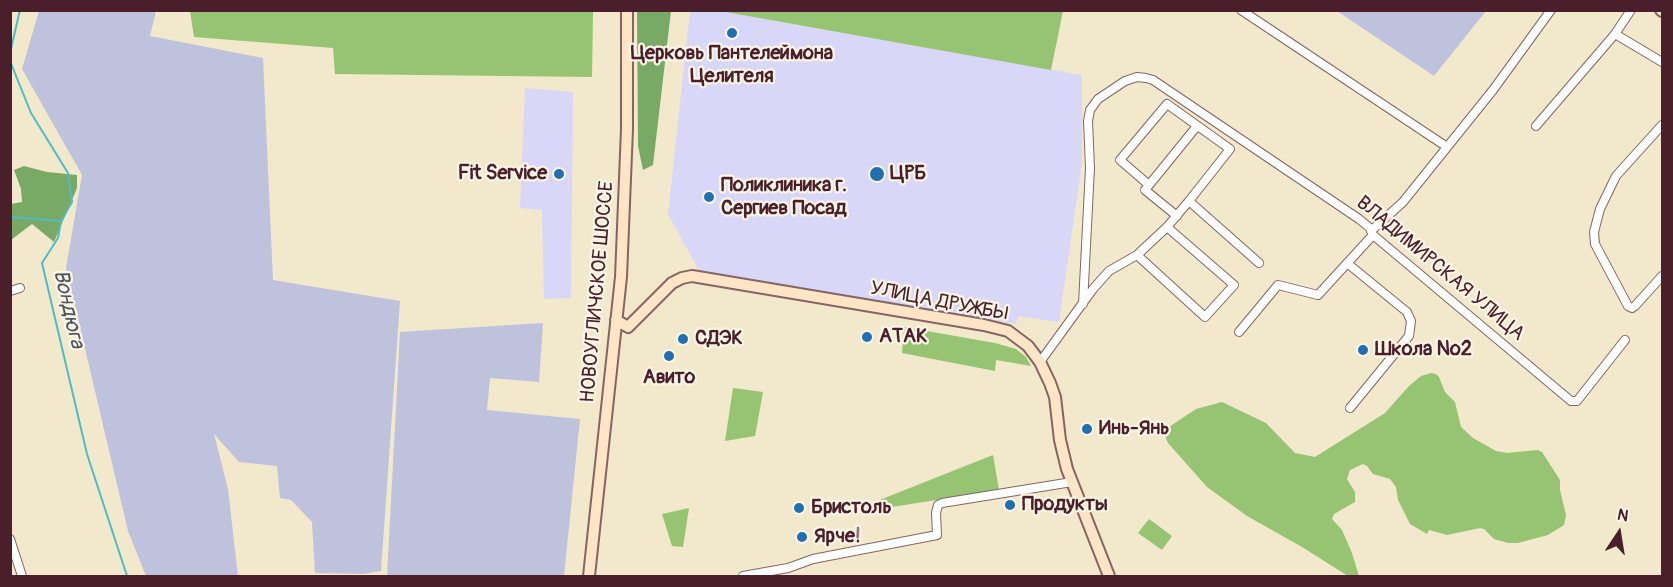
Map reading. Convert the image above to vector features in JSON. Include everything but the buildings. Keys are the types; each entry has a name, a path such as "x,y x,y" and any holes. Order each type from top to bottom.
{"street":[{"name":"НОВОУГЛИЧСКОЕ ШОССЕ","path":"589,576 615,337 624,215 627,10"},
{"path":"1241,10 1447,147"},
{"path":"1239,332 1278,285 1318,295 1372,233 1403,202 1493,90 1551,10"},
{"path":"1536,126 1615,34 1631,10"},
{"path":"1615,34 1662,62"},
{"name":"ВЛАДИМИРСКАЯ УЛИЦА","path":"1083,304 1090,168 1088,120 1090,110 1098,99 1125,81 1137,77 1153,80 1359,219 1372,233 1571,401 1577,401 1625,340"},
{"path":"1040,362 1093,289 1109,271 1137,255 1167,227 1230,149 1167,104 1120,160 1149,185"},
{"path":"1662,125 1616,176 1599,209 1594,232 1595,244 1628,306 1632,308 1662,276"},
{"path":"1177,216 1146,190 1197,126"},
{"path":"1189,201 1259,263"},
{"path":"1137,255 1205,317 1234,285 1167,227"},
{"path":"1347,263 1407,312 1411,321 1409,336 1350,408"},
{"name":"УЛИЦА ДРУЖБЫ","path":"615,337 672,283 692,276 999,328 1018,338 1040,362 1052,388 1063,454 1109,576"},
{"path":"10,291 20,288"},
{"path":"616,320 628,327"},
{"path":"743,576 788,568 813,559 937,535 936,513 938,505 942,503 1072,482"},
{"path":"10,539 22,576"}],"shaded area":[{"path":"1486,10 1434,76 1337,11"},
{"path":"39,11 156,11 150,36 263,58 273,280 400,301 381,571 364,574 315,573 312,522 291,500 280,498 277,466 239,462 214,434 228,489 238,576 146,576 128,531 66,268 82,175 22,69"},
{"name":"ЦРБ","path":"690,11 720,11 1082,75 1082,163 1059,322 1018,316 1016,324 699,271 668,214"},
{"path":"525,88 573,92 571,298 544,299 542,210 520,208"},
{"path":"543,323 539,382 490,378 487,410 580,419 564,576 387,576 400,332"}],"green space":[{"path":"1063,10 1051,70 720,11"},
{"path":"190,11 593,11 592,77 335,74 333,48 194,37"},
{"path":"637,11 671,11 653,165 643,170 638,146"},
{"path":"24,166 47,172 77,175 77,188 54,242 32,224 11,240 11,204 22,202 21,189 14,170"},
{"path":"904,327 995,343 1016,349 1026,357 1031,366 996,360 995,371 902,353"},
{"path":"1431,373 1439,377 1445,392 1455,402 1461,427 1473,438 1496,451 1507,453 1538,450 1542,452 1560,480 1566,515 1564,525 1548,535 1518,543 1494,539 1480,528 1447,535 1429,530 1427,534 1410,524 1398,500 1396,487 1390,479 1373,474 1363,464 1350,470 1347,479 1355,492 1355,502 1334,514 1332,519 1342,530 1359,576 1348,576 1247,516 1207,487 1168,443 1164,434 1169,427 1196,409 1222,402 1266,423 1295,453 1315,457 1385,413 1409,386 1421,376"},
{"path":"733,388 763,392 755,436 725,441"},
{"path":"993,455 999,490 873,510 872,503"},
{"path":"689,508 683,547 672,546 662,514"},
{"path":"1149,519 1172,536 1162,550 1138,533"}],"waterway":[{"name":"Вондюга","path":"10,53 20,10"},
{"name":"Вондюга","path":"10,61 31,113 68,173 72,202 61,221 58,238 42,263 87,454 127,576"},
{"path":"10,217 61,221"}],"place":[{"name":"Церковь Пантелеймона Целителя","path":"732,33"},
{"name":"Fit Service","path":"559,174"},
{"name":"ЦРБ","path":"877,174"},
{"name":"Поликлиника г. Сергиев Посад","path":"709,197"},
{"name":"АТАК","path":"867,337"},
{"name":"СДЭК","path":"683,339"},
{"name":"Школа №2","path":"1363,350"},
{"name":"Авито","path":"669,356"},
{"name":"Инь-Янь","path":"1087,429"},
{"name":"Продукты","path":"1010,505"},
{"name":"Бристоль","path":"799,508"},
{"name":"Ярче!","path":"802,537"}]}
